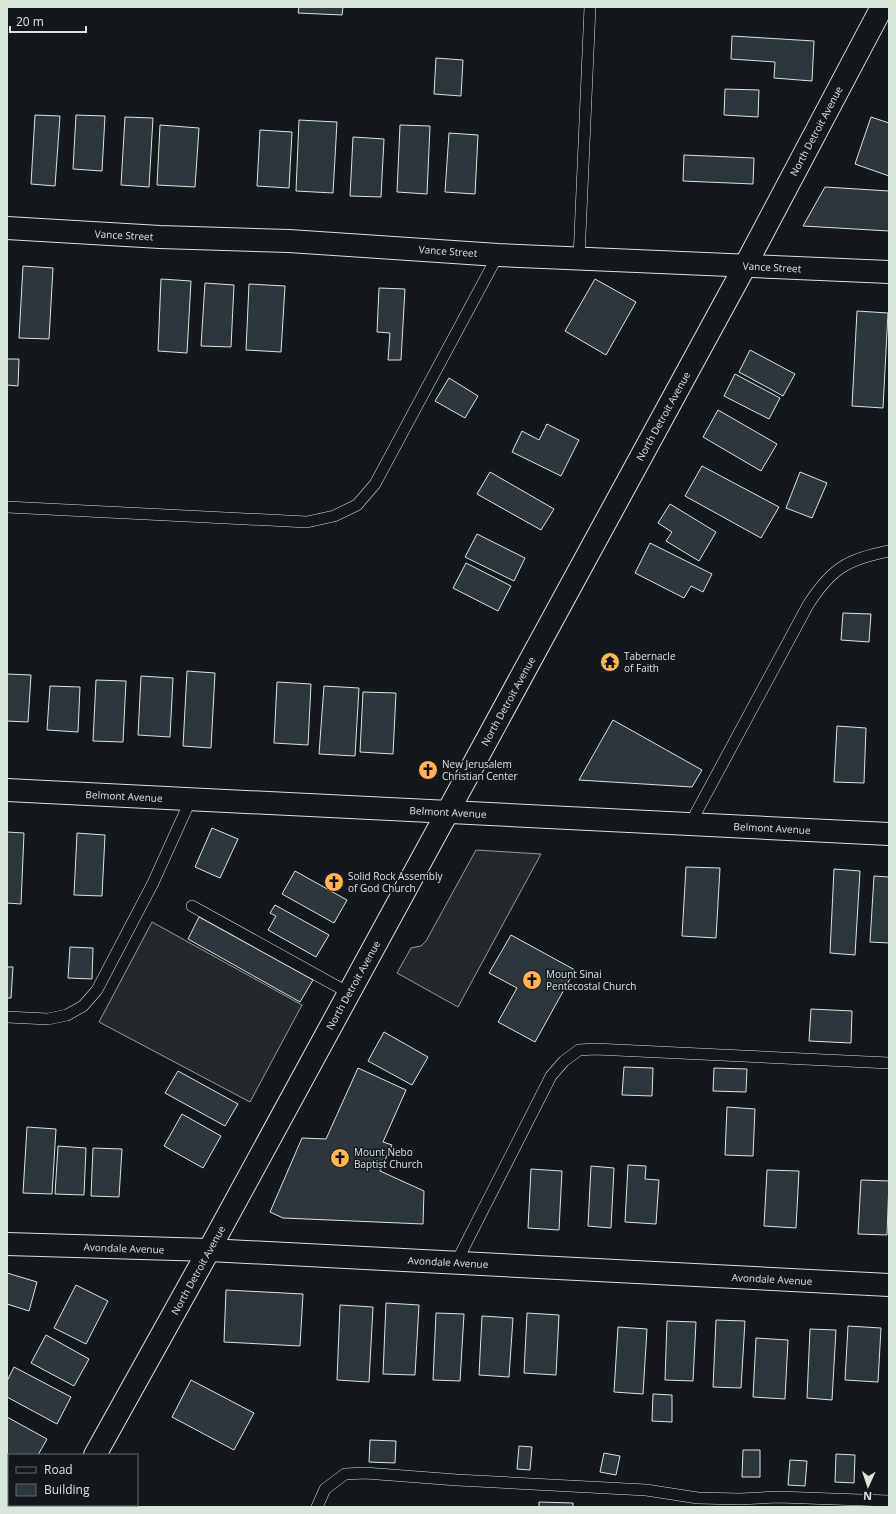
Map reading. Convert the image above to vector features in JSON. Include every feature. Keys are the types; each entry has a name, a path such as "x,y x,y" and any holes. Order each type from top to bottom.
{"street":[{"name":"North Detroit Avenue","path":"96,1454 209,1250 745,266 882,7"},
{"name":"Vance Street","path":"7,228 160,237 289,241 498,255 889,272"},
{"name":"Belmont Avenue","path":"7,790 889,834"},
{"name":"Avondale Avenue","path":"7,1244 209,1250 889,1285"}],"lane":[{"path":"579,258 590,7"},
{"path":"7,507 306,522 334,516 357,505 375,484 498,255"},
{"path":"690,824 808,605 821,585 836,571 853,561 872,554 889,551"},
{"path":"7,1017 48,1019 67,1015 83,1006 97,990 153,884 191,800"},
{"path":"192,906 349,993"},
{"path":"456,1263 551,1076 564,1061 579,1050 595,1049 889,1063"},
{"path":"317,1507 325,1490 345,1474 365,1473 457,1480 646,1490 698,1498 740,1499 778,1497 889,1501"}],"shaded area":[{"path":"476,850 541,854 458,1007 397,973 411,948 421,946 426,941"},
{"path":"152,922 302,1005 250,1102 99,1022"}],"building":[{"path":"299,7 343,7 342,15 298,13"},
{"path":"732,36 814,41 812,81 774,78 775,62 731,59"},
{"path":"436,58 463,60 461,96 434,94"},
{"path":"725,89 759,90 758,117 724,115"},
{"path":"35,115 60,116 55,186 31,184"},
{"path":"76,115 105,116 102,171 73,169"},
{"path":"125,117 153,118 149,187 121,185"},
{"path":"871,117 889,123 889,176 855,164"},
{"path":"299,120 337,122 333,193 296,191"},
{"path":"160,125 199,128 195,187 157,185"},
{"path":"400,125 430,126 427,194 397,192"},
{"path":"260,130 292,132 289,188 257,186"},
{"path":"449,133 478,135 475,194 445,192"},
{"path":"353,137 384,139 381,197 350,196"},
{"path":"684,155 754,158 753,184 683,181"},
{"path":"825,187 889,191 889,231 803,226"},
{"path":"23,266 53,268 49,339 19,338"},
{"path":"161,279 191,281 187,353 158,351"},
{"path":"595,279 636,302 606,355 565,331"},
{"path":"205,283 234,285 231,347 201,346"},
{"path":"249,284 285,286 281,352 246,350"},
{"path":"379,288 405,289 401,360 388,360 390,333 377,332"},
{"path":"857,311 888,313 883,408 852,406"},
{"path":"750,350 795,374 783,396 739,372"},
{"path":"7,359 19,359 18,386 7,385"},
{"path":"735,374 780,398 769,419 724,396"},
{"path":"449,378 478,396 465,418 435,401"},
{"path":"718,410 777,444 761,471 703,437"},
{"path":"547,424 579,440 561,476 512,452 522,431 539,440"},
{"path":"702,466 779,507 761,538 685,496"},
{"path":"490,472 554,509 541,530 477,494"},
{"path":"800,472 827,483 812,518 786,508"},
{"path":"670,504 716,532 699,561 666,541 672,532 658,523"},
{"path":"477,534 525,558 514,581 465,557"},
{"path":"650,543 712,574 703,592 691,586 684,598 635,573"},
{"path":"466,563 511,586 498,611 453,588"},
{"path":"843,613 871,614 869,642 841,640"},
{"path":"187,671 215,673 211,748 183,746"},
{"path":"7,674 31,675 28,722 7,721"},
{"path":"141,676 173,678 170,737 138,735"},
{"path":"96,680 126,681 123,742 93,741"},
{"path":"277,682 311,684 308,745 274,743"},
{"path":"50,686 80,687 78,732 47,730"},
{"path":"324,686 359,688 355,756 319,754"},
{"path":"363,692 396,693 393,754 360,752"},
{"path":"613,720 702,770 692,787 579,780"},
{"path":"837,726 866,728 864,783 834,782"},
{"path":"212,828 238,839 220,878 195,867"},
{"path":"7,832 24,833 21,904 7,903"},
{"path":"77,833 105,835 102,896 74,895"},
{"path":"686,867 720,868 716,938 682,936"},
{"path":"834,869 860,871 855,955 830,953"},
{"path":"295,871 347,900 334,923 282,894"},
{"path":"874,876 889,877 889,943 870,942"},
{"path":"275,905 329,935 316,957 268,930 276,916 270,913"},
{"path":"199,917 313,980 300,1002 188,939"},
{"path":"511,935 575,970 535,1042 498,1022 517,988 489,973"},
{"path":"70,947 93,948 92,979 68,978"},
{"path":"7,967 13,967 11,998 7,998"},
{"path":"811,1009 852,1011 851,1043 809,1041"},
{"path":"384,1032 428,1057 412,1085 368,1061"},
{"path":"624,1067 653,1068 652,1096 622,1095"},
{"name":"Mount Nebo Baptist Church","path":"358,1068 406,1090 383,1142 392,1145 380,1171 424,1191 423,1224 283,1218 270,1212 302,1138 326,1139"},
{"path":"714,1068 747,1069 746,1092 713,1091"},
{"path":"178,1071 238,1104 225,1126 165,1093"},
{"path":"727,1107 755,1109 753,1156 725,1155"},
{"path":"182,1114 221,1136 203,1168 164,1146"},
{"path":"27,1127 56,1129 52,1194 23,1193"},
{"path":"58,1146 86,1148 84,1195 55,1194"},
{"path":"93,1148 122,1149 119,1197 91,1196"},
{"path":"628,1165 646,1166 645,1179 659,1180 656,1224 625,1222"},
{"path":"591,1166 614,1168 611,1228 588,1226"},
{"path":"531,1169 562,1171 559,1230 528,1228"},
{"path":"767,1170 799,1171 796,1228 764,1226"},
{"path":"861,1180 889,1181 887,1235 858,1234"},
{"path":"7,1273 37,1282 29,1311 7,1304"},
{"path":"76,1285 108,1301 86,1344 54,1328"},
{"path":"226,1290 303,1294 300,1346 224,1342"},
{"path":"386,1303 419,1305 415,1375 383,1374"},
{"path":"340,1305 373,1307 369,1382 337,1380"},
{"path":"436,1313 464,1314 460,1381 433,1380"},
{"path":"527,1313 559,1315 556,1375 524,1373"},
{"path":"482,1316 513,1318 509,1377 479,1375"},
{"path":"716,1320 745,1321 741,1388 713,1387"},
{"path":"667,1321 696,1322 693,1381 665,1380"},
{"path":"848,1326 881,1328 878,1382 845,1380"},
{"path":"618,1327 647,1329 643,1394 614,1392"},
{"path":"810,1329 836,1330 832,1400 807,1398"},
{"path":"46,1335 89,1359 74,1386 31,1363"},
{"path":"756,1338 788,1340 785,1399 753,1397"},
{"path":"14,1367 71,1397 57,1424 7,1397 7,1381"},
{"path":"191,1380 254,1413 234,1450 172,1417"},
{"path":"653,1394 672,1395 672,1422 652,1421"},
{"path":"7,1417 47,1439 39,1454 7,1454"},
{"path":"370,1440 396,1441 395,1463 369,1462"},
{"path":"519,1446 532,1447 530,1470 517,1469"},
{"path":"743,1450 760,1450 760,1477 742,1477"},
{"path":"604,1453 620,1456 616,1475 600,1472"},
{"path":"836,1454 855,1455 854,1483 835,1482"},
{"path":"790,1460 807,1461 805,1486 788,1485"},
{"path":"539,1502 573,1503 573,1507 539,1507"}],"place":[{"name":"Tabernacle of Faith","path":"610,662"},
{"name":"New Jerusalem Christian Center","path":"428,770"},
{"name":"Solid Rock Assembly of God Church","path":"334,882"},
{"name":"Mount Sinai Pentecostal Church","path":"532,980"},
{"name":"Mount Nebo Baptist Church","path":"340,1158"}]}
